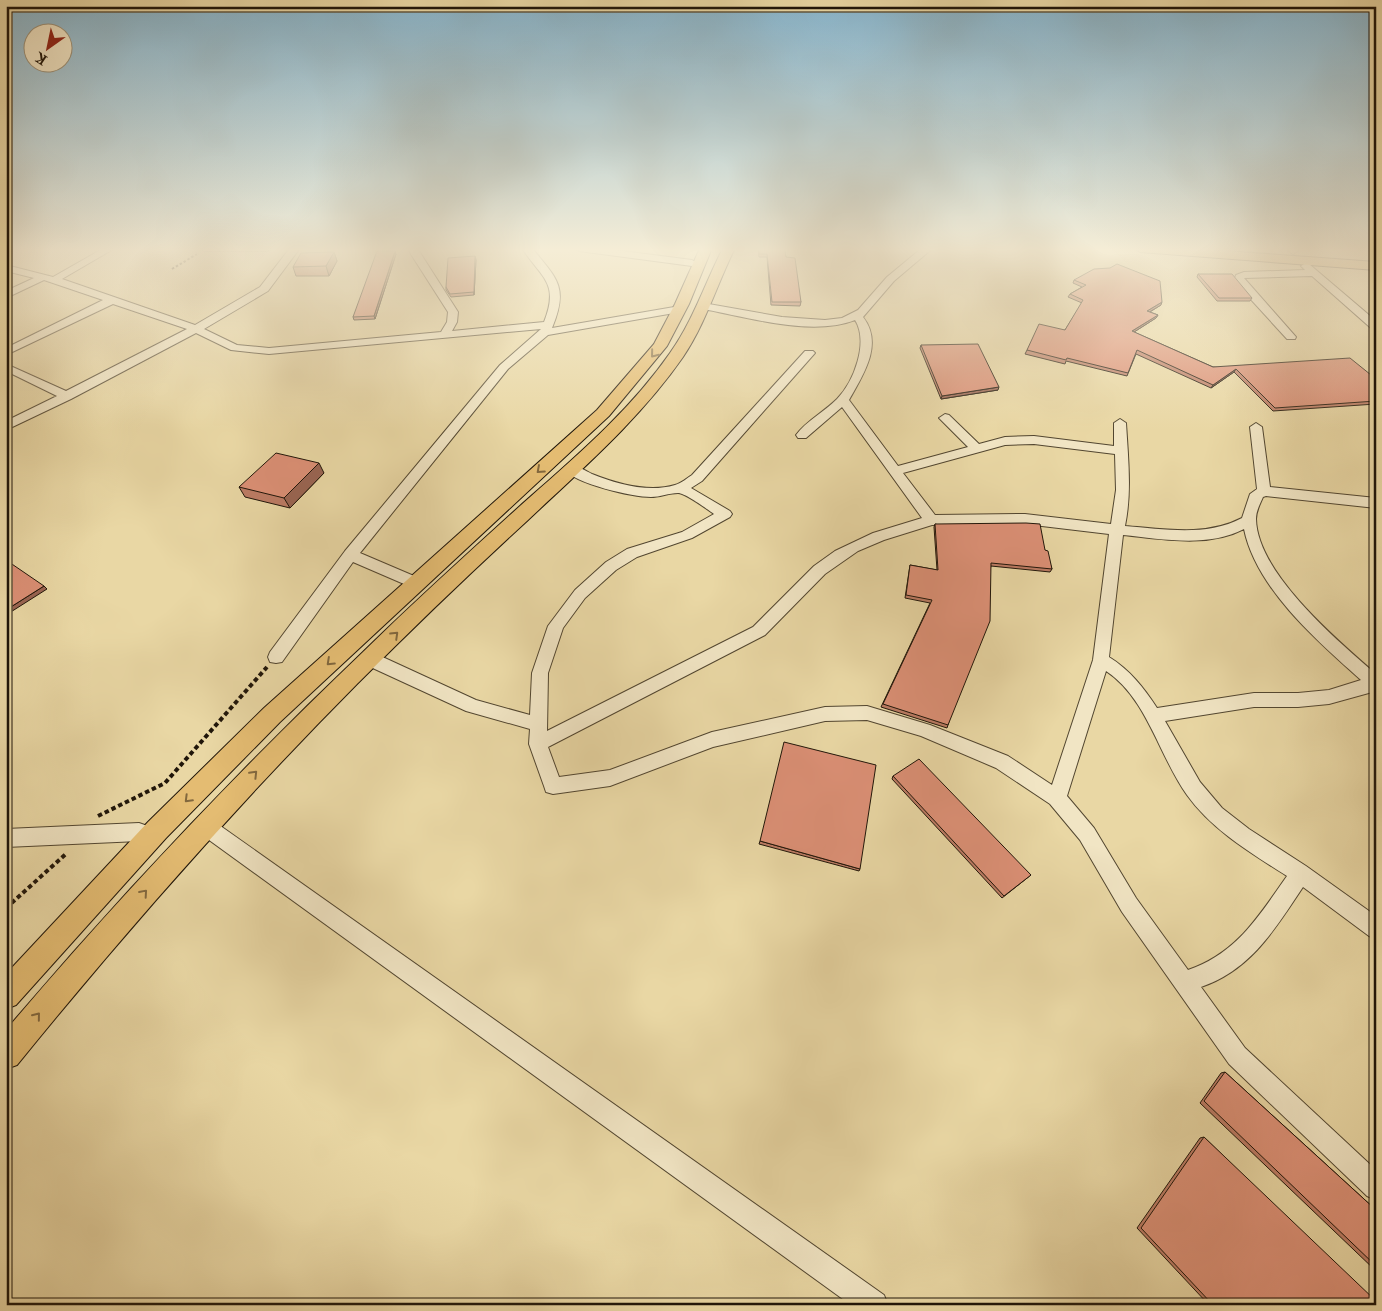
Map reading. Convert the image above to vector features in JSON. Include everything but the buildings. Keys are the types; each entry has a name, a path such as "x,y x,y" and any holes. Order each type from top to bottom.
{"main road":[{"path":"6,996 152,836 272,715 603,413 660,346 680,309"},
{"path":"6,1054 51,999 205,826 298,729 455,576 571,469 627,414 663,373 688,337 701,309"}],"street":[{"path":"6,352 93,309"},
{"path":"139,309 196,329 226,345 259,351 546,328 679,309"},
{"path":"6,426 196,329 230,309"},
{"path":"444,336 452,322 453,312 451,309"},
{"path":"276,657 350,555 504,368 546,328 554,309"},
{"path":"724,309 820,324 856,316 862,309"},
{"path":"1265,309 1291,337"},
{"path":"1356,309 1376,327"},
{"path":"802,434 843,400 863,364 867,353 867,343 862,321 856,316"},
{"path":"571,469 599,483 627,490 658,492 681,488 697,478 809,353"},
{"path":"6,367 67,396"},
{"path":"843,400 931,520"},
{"path":"945,418 977,449"},
{"path":"1057,798 1101,660 1117,530 1122,510 1120,423"},
{"path":"1256,427 1262,485 1265,491"},
{"path":"894,471 1005,441 1031,439 1122,451"},
{"path":"681,488 725,514 687,535 632,553 611,566 580,594 556,626 540,673 538,724 538,744 553,786 610,778 712,740 825,714 867,713 924,730 1002,762 1057,798 1087,834 1129,905 1237,1056 1376,1186"},
{"path":"1153,716 1254,700 1298,700 1329,697 1371,677 1332,645 1280,588 1260,554 1249,520 1256,494 1265,491 1376,503"},
{"path":"538,744 759,631 772,621 828,562 845,552 863,543 931,520 1024,519 1117,530 1173,535 1198,535 1231,530 1249,520"},
{"path":"350,555 416,583"},
{"path":"370,659 472,706 538,724"},
{"path":"1101,660 1124,675 1153,716 1193,788 1210,808 1246,839 1300,874 1376,929"},
{"path":"6,838 91,826 139,832 152,836"},
{"path":"205,826 874,1305"},
{"path":"1184,982 1215,971 1242,952 1254,940 1300,874"}],"path":[{"path":"6,908 91,826 165,783 276,657"}]}
